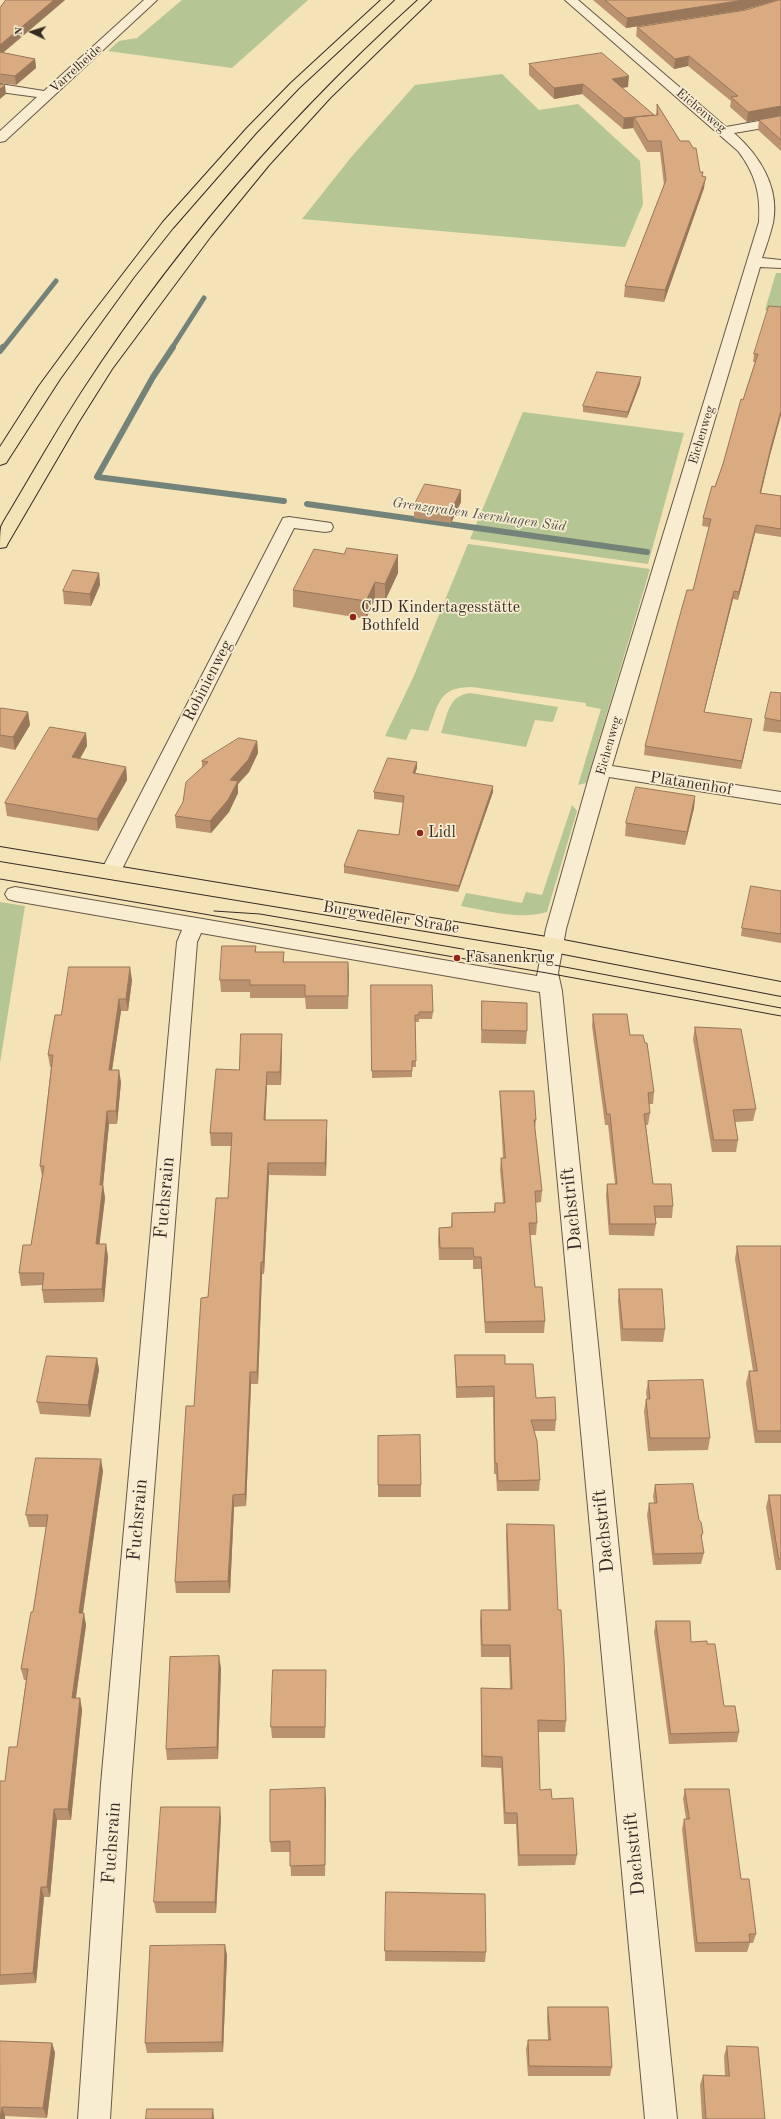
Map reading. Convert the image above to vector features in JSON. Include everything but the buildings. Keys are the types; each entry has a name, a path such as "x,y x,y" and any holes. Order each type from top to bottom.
{"main road":[{"path":"0,460 53,377 118,288 182,208 246,136 308,72 388,0"},
{"path":"0,543 95,384 157,295 219,215 283,140 343,76 425,0"},
{"name":"Burgwedeler Straße","path":"0,854 111,871 553,945 781,989"}],"street":[{"name":"Varrelheide","path":"0,138 152,0"},
{"name":"Eichenweg","path":"553,945 601,770 766,222 768,202 764,182 756,164 743,148 620,33 570,0"},
{"path":"0,88 47,95"},
{"path":"725,131 781,121"},
{"path":"754,262 781,264"},
{"name":"Robinienweg","path":"111,871 289,522 325,527"},
{"name":"Platanenhof","path":"601,770 781,798"},
{"path":"15,894 550,986"},
{"name":"Fuchsrain","path":"94,2119 116,1784 187,942 195,924"},
{"name":"Dachstrift","path":"553,945 547,972 550,986 661,2119"}],"green space":[{"path":"182,0 308,0 232,68 108,51 119,41 137,38"},
{"path":"502,74 539,110 578,104 640,161 643,204 625,247 302,219 353,155 415,85"},
{"path":"776,273 781,273 781,312 765,310"},
{"path":"523,412 684,433 648,564 470,539"},
{"path":"468,544 650,569 586,783 578,785 601,709 586,706 586,703 472,687 461,688 452,690 441,699 428,731 411,729 406,740 385,736 413,678"},
{"path":"470,693 558,707 553,722 535,720 526,747 441,733 447,713 453,702 457,698"},
{"path":"572,805 577,811 547,912 515,915 461,906 466,893 522,903 526,892 542,895"},
{"path":"0,902 25,906 0,1063"}],"waterway":[{"path":"3,348 56,281"},
{"path":"172,348 204,298"},
{"path":"0,351 3,347"},
{"name":"Grenzgraben Isernhagen Süd","path":"173,347 153,377 97,477 284,501"},
{"name":"Grenzgraben Isernhagen Süd","path":"307,504 647,552"}],"tram line":[{"path":"0,879 547,973 781,1016"},
{"path":"214,911 260,914 549,964 781,1008"}],"place":[{"name":"CJD Kindertagesstätte Bothfeld","path":"353,617"},
{"name":"Lidl","path":"420,833"},
{"name":"Fasanenkrug","path":"457,958"}]}
